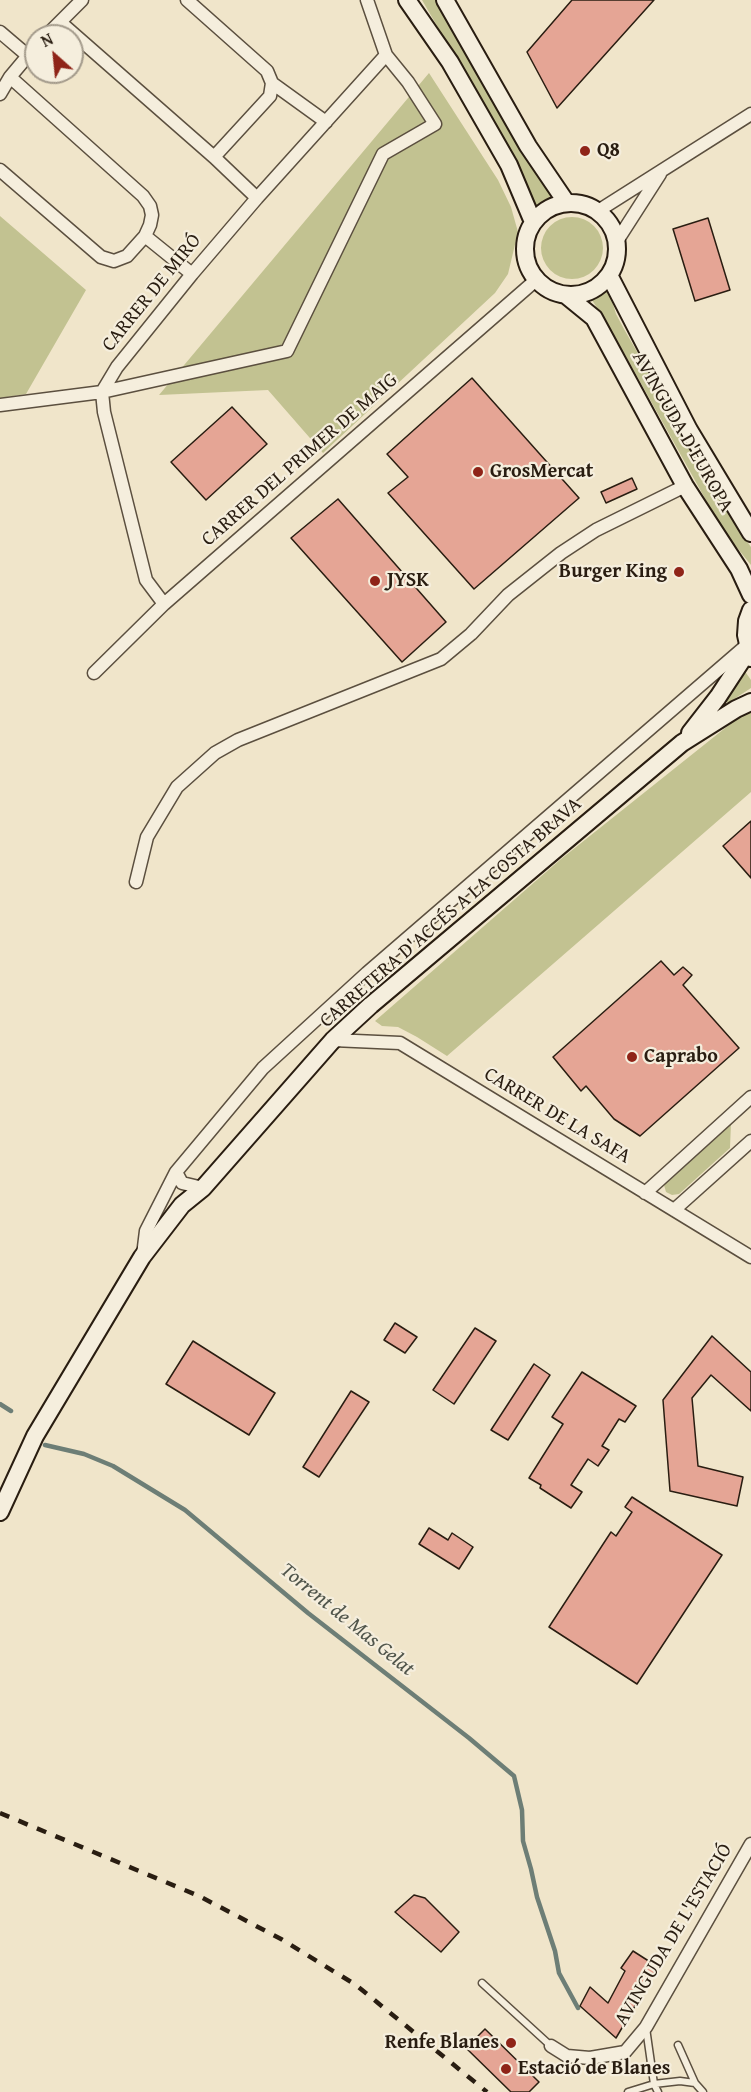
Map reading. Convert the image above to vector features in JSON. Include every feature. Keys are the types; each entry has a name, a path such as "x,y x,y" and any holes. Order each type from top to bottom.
{"street":[{"path":"82,0 60,22 214,157 257,198"},
{"path":"187,0 267,71 272,83 270,96 214,157"},
{"path":"0,405 102,392 287,351 383,154 435,124 408,82 386,55 367,0"},
{"path":"407,0 462,82 509,165 533,222"},
{"path":"445,0 528,146 566,202"},
{"path":"0,32 24,46"},
{"name":"CARRER DE MIRÓ","path":"102,392 117,367 192,274 386,55"},
{"path":"0,94 24,60"},
{"path":"0,170 100,257 114,261 127,256 145,236 152,215 150,206 143,196 10,77"},
{"path":"272,83 326,122"},
{"path":"598,211 751,114"},
{"path":"617,241 664,168"},
{"path":"566,202 598,211 610,224 617,241 616,259 609,275 592,290 567,296 550,291 536,280 525,260 525,239 533,222 548,208 566,202"},
{"path":"145,236 192,274"},
{"name":"AVINGUDA D'EUROPA","path":"609,275 689,430 751,533"},
{"name":"CARRER DEL PRIMER DE MAIG","path":"94,673 164,604 536,280"},
{"name":"AVINGUDA D'EUROPA","path":"567,296 594,318 685,486 739,569 751,595"},
{"path":"102,392 104,412 146,580 164,604"},
{"path":"136,882 147,837 177,787 215,753 238,740 441,658 471,634 508,595 561,553 596,530 685,486"},
{"path":"142,1257 146,1231 176,1172 272,1060 367,973 749,651 746,626 751,610"},
{"name":"CARRETERA D'ACCÉS A LA COSTA BRAVA","path":"682,743 718,697 749,651"},
{"name":"CARRETERA D'ACCÉS A LA COSTA BRAVA","path":"0,1512 35,1436 142,1257 182,1205 203,1188 333,1040 371,1005 682,743 751,702"},
{"name":"CARRER DE LA SAFA","path":"333,1040 400,1043 751,1257"},
{"path":"645,1192 751,1097"},
{"path":"674,1210 751,1141"},
{"path":"176,1172 182,1183 203,1188"},
{"name":"AVINGUDA DE L'ESTACIÓ","path":"551,2046 567,2056 590,2058 625,2052 646,2027 751,1844"}],"lane":[{"name":"AVINGUDA DE L'ESTACIÓ","path":"482,1983 551,2046"},
{"path":"646,2027 654,2084 658,2092"},
{"path":"678,2045 695,2083 703,2092"},
{"path":"628,2092 654,2084 680,2081 695,2083"}],"green space":[{"path":"422,0 437,0 551,196 534,207 519,167"},
{"path":"429,73 498,180 511,207 518,232 508,274 495,293 323,453 268,390 159,395"},
{"path":"0,216 86,290 26,394 0,398"},
{"path":"572,217 589,222 594,226 598,231 603,248 598,265 594,270 589,274 572,279 555,274 550,270 546,265 541,248 546,231 550,226 555,222"},
{"path":"609,290 616,314 624,329 740,532 751,547 751,565 722,529 614,335 592,300"},
{"path":"744,670 751,680 751,688 728,703 725,700"},
{"path":"751,710 751,792 447,1056 398,1027 382,1026 375,1021 561,859 744,713"},
{"path":"731,1123 730,1148 679,1194 672,1195 666,1192 664,1185 666,1180"}],"building":[{"path":"572,0 654,0 557,108 527,52"},
{"path":"708,218 730,290 695,301 673,229"},
{"path":"472,378 579,498 474,589 388,493 408,477 387,454"},
{"path":"232,407 267,444 206,500 171,462"},
{"path":"632,478 637,489 606,503 601,492"},
{"path":"338,499 446,622 402,662 291,538"},
{"path":"751,821 751,878 723,846"},
{"path":"661,961 674,975 683,967 692,975 683,985 739,1048 640,1136 614,1119 586,1086 581,1091 553,1057"},
{"path":"395,1323 417,1337 405,1353 384,1340"},
{"path":"475,1328 496,1341 454,1404 433,1390"},
{"path":"712,1336 751,1372 751,1411 711,1375 692,1398 698,1466 743,1477 737,1506 670,1491 663,1400"},
{"path":"193,1341 275,1393 249,1435 166,1384"},
{"path":"534,1364 550,1375 508,1440 491,1430"},
{"path":"582,1372 636,1406 625,1422 619,1419 602,1446 609,1450 598,1466 588,1459 571,1485 582,1492 571,1508 529,1478 563,1424 552,1417"},
{"path":"351,1391 369,1402 319,1477 303,1467"},
{"path":"632,1497 722,1555 637,1684 549,1627 611,1532 616,1536 632,1512 625,1507"},
{"path":"429,1528 448,1540 452,1533 473,1547 459,1569 419,1544"},
{"path":"414,1895 425,1898 459,1932 441,1952 395,1912"},
{"path":"633,1951 658,1967 616,2038 580,2006 590,1987 608,2003 625,1971 621,1968"},
{"name":"Estació de Blanes","path":"485,2029 539,2082 529,2092 511,2092 466,2048"}],"waterway":[{"name":"Torrent de Mas Gelat","path":"0,1404 11,1411"},
{"name":"Torrent de Mas Gelat","path":"45,1445 84,1454 113,1466 185,1510 308,1613 469,1738 514,1776 522,1810 523,1841 537,1897 555,1951 559,1973 578,2008"}],"railway":[{"path":"0,1813 199,1896 281,1939 356,1985 487,2092"}],"place":[{"name":"Q8","path":"585,151"},
{"name":"GrosMercat","path":"478,472"},
{"name":"Burger King","path":"679,572"},
{"name":"JYSK","path":"375,581"},
{"name":"Caprabo","path":"632,1057"},
{"name":"Renfe Blanes","path":"511,2043"},
{"name":"Estació de Blanes","path":"506,2069"}]}
